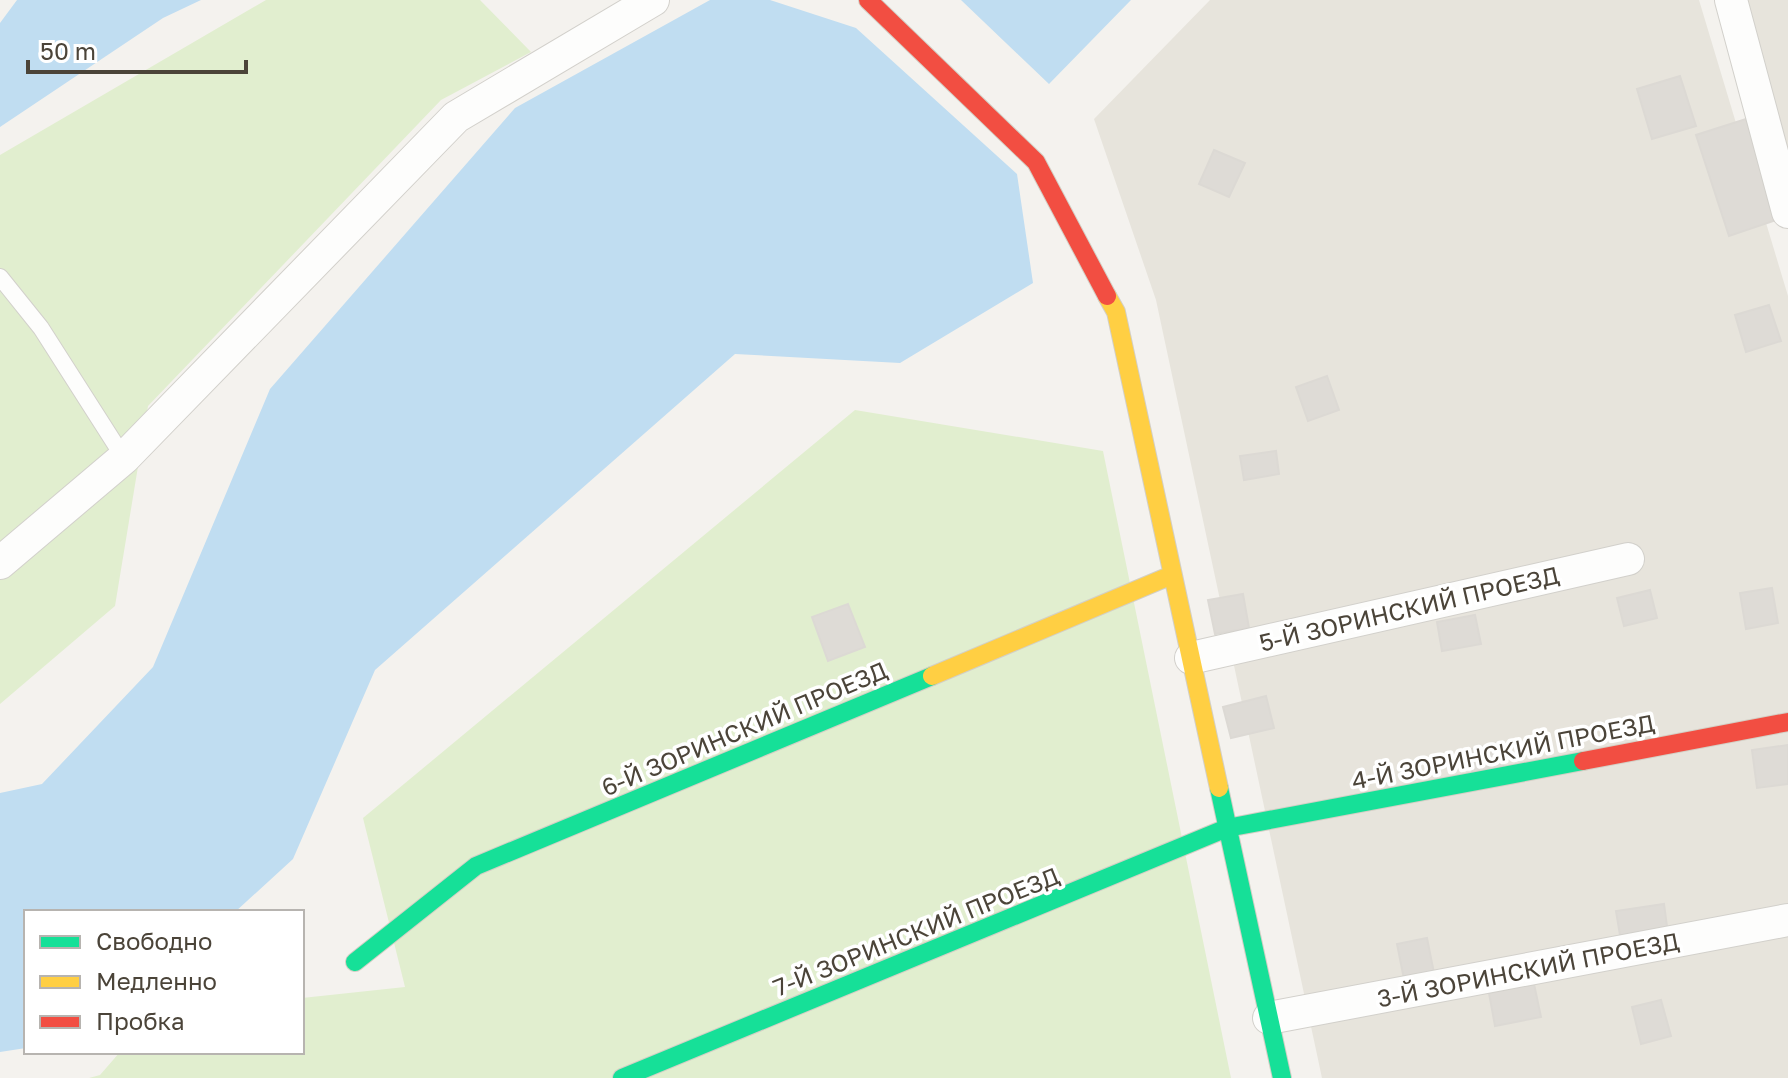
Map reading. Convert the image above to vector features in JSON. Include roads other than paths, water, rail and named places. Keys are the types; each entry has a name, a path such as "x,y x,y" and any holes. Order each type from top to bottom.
{"street":[{"path":"0,563 124,458 456,117 653,0"},
{"path":"868,0 1036,162 1116,312 1269,1018 1277,1077"},
{"path":"1731,0 1788,212"},
{"name":"5-Й ЗОРИНСКИЙ ПРОЕЗД","path":"1191,658 1628,559"},
{"name":"6-Й ЗОРИНСКИЙ ПРОЕЗД","path":"355,962 476,866 1172,575"},
{"name":"4-Й ЗОРИНСКИЙ ПРОЕЗД","path":"1227,828 1788,722"},
{"name":"7-Й ЗОРИНСКИЙ ПРОЕЗД","path":"622,1078 1227,828"},
{"name":"3-Й ЗОРИНСКИЙ ПРОЕЗД","path":"1269,1018 1788,920"}],"lane":[{"path":"0,277 41,328 124,458"}],"water":[{"path":"17,0 201,0 163,18 0,127 0,23"},
{"path":"710,0 770,0 856,28 1017,174 1033,283 900,363 735,354 375,670 293,859 237,910 24,910 24,1048 0,1052 0,793 42,784 153,667 270,389 515,108"},
{"path":"961,0 1131,0 1049,84"}]}
